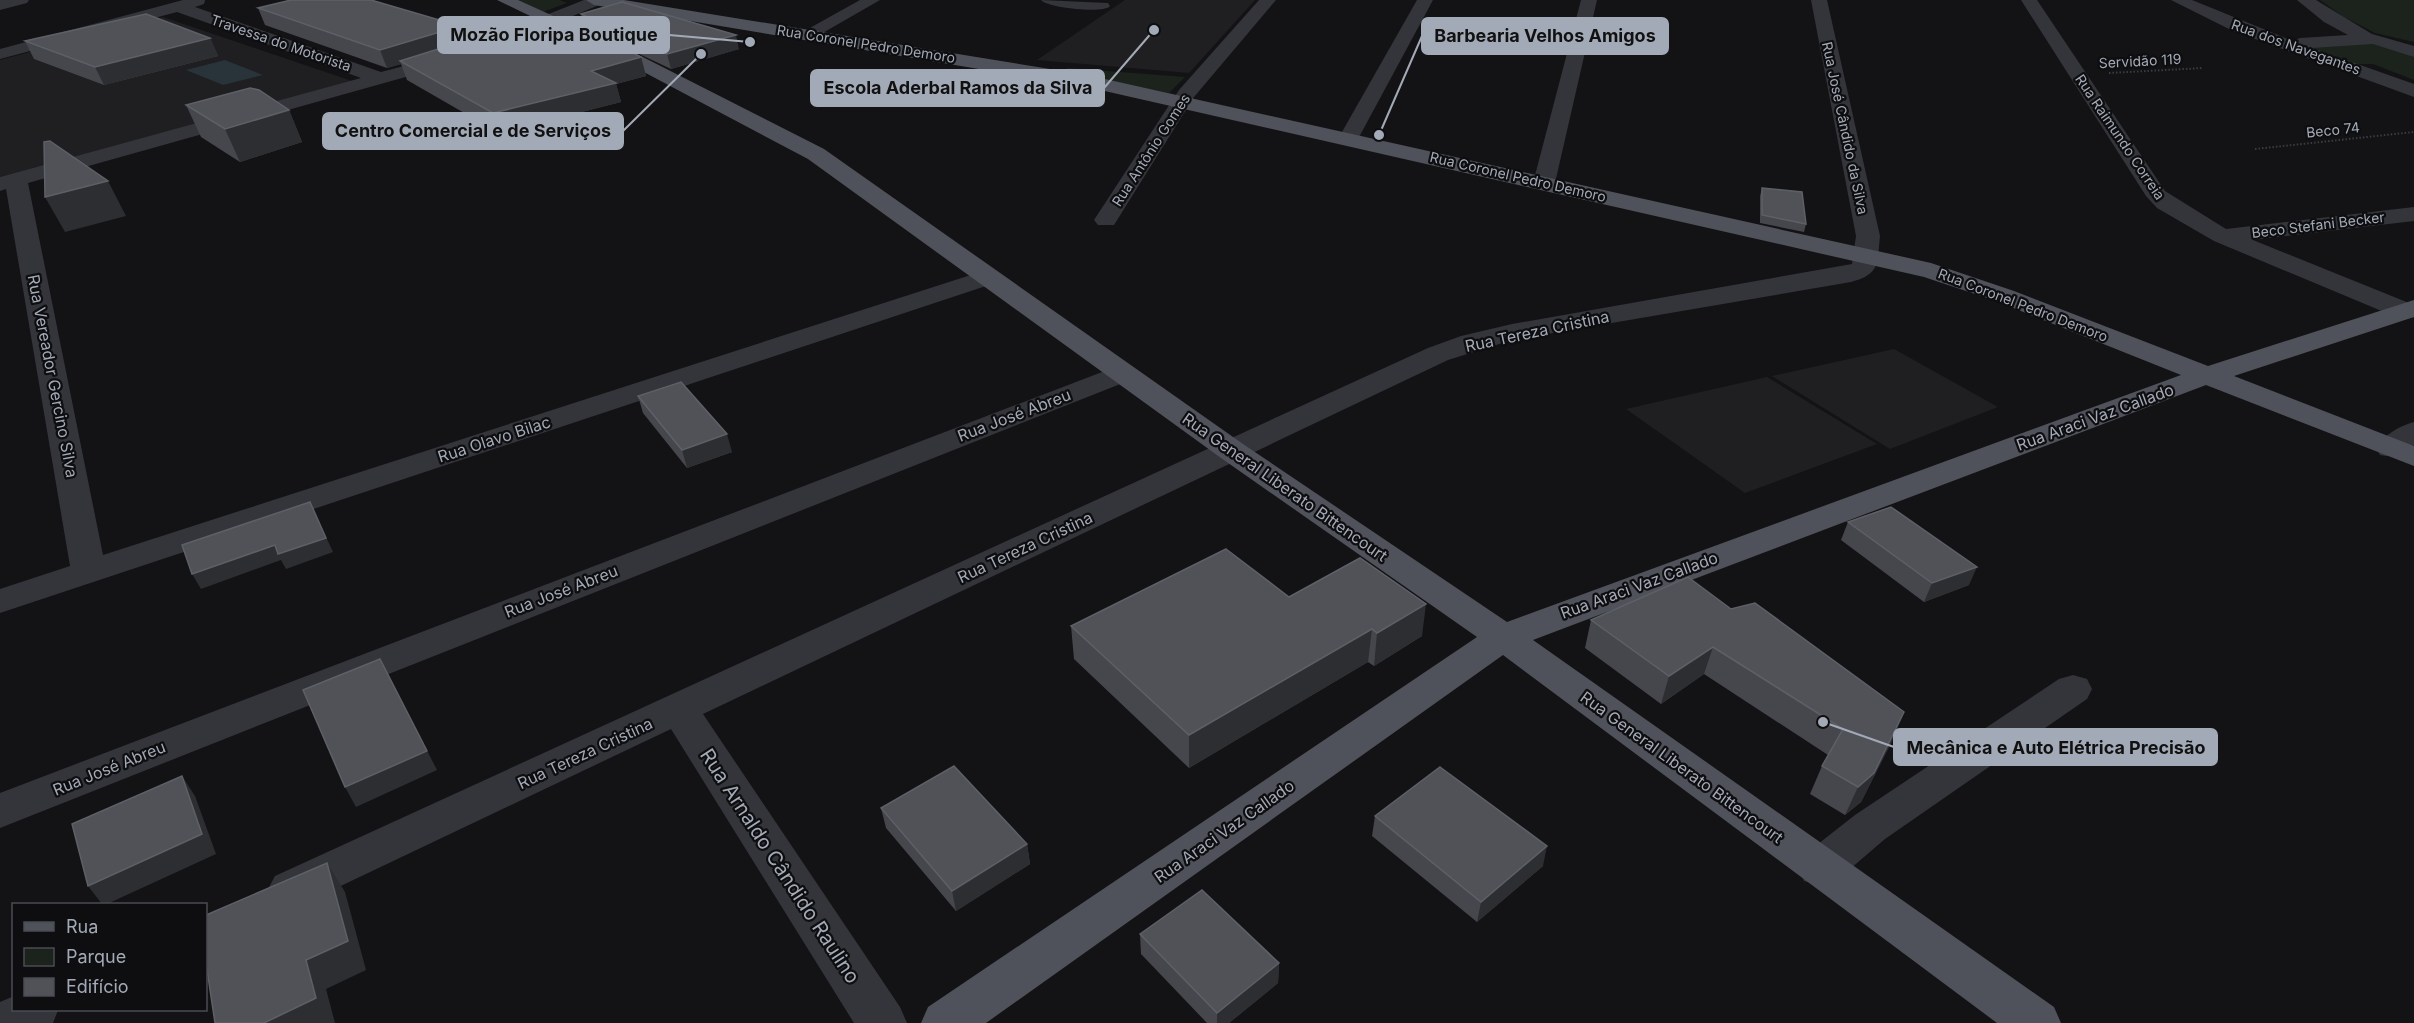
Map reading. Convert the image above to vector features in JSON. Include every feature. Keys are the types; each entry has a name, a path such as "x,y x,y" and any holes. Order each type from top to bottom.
{"main road":[{"name":"Rua General Liberato Bittencourt","path":"505,0 629,57 798,144 1232,451 1503,637 2036,1023"},
{"name":"Rua Coronel Pedro Demoro","path":"596,0 1067,77 1544,183 1868,246 1931,271 2005,296 2205,376 2406,446"},
{"name":"Rua Araci Vaz Callado","path":"946,1023 1503,637 2205,376 2409,309"}],"street":[{"path":"0,5 21,0"},
{"path":"0,54 202,0"},
{"path":"495,42 596,0"},
{"path":"808,34 872,0"},
{"path":"1049,0 1102,6"},
{"name":"Rua Antônio Gomes","path":"1106,220 1180,102 1268,0"},
{"path":"1348,139 1425,0"},
{"path":"1544,183 1589,0"},
{"name":"Rua José Cândido da Silva","path":"1818,0 1868,246"},
{"name":"Rua Raimundo Correia","path":"2029,0 2157,196 2178,213 2222,236 2409,309"},
{"name":"Rua dos Navegantes","path":"2179,0 2230,24 2414,91"},
{"path":"2305,0 2330,18 2368,39"},
{"name":"Travessa do Motorista","path":"178,7 383,79"},
{"path":"2286,43 2383,40 2414,52"},
{"path":"8,182 383,79 462,55"},
{"name":"Rua Vereador Gercino Silva","path":"8,182 89,572"},
{"name":"Beco Stefani Becker","path":"2222,236 2414,214"},
{"name":"Rua Tereza Cristina","path":"259,904 1438,354 1471,342 1512,332 1851,274 1864,268 1868,246"},
{"name":"Rua Olavo Bilac","path":"0,601 989,277"},
{"name":"Rua José Abreu","path":"0,812 1123,373"},
{"path":"1820,868 1870,826 2073,689"},
{"name":"Rua Arnaldo Cândido Raulino","path":"679,709 882,1023"},
{"path":"5,1023 32,1011"}],"path":[{"name":"Servidão 119","path":"2078,75 2203,68"},
{"name":"Beco 74","path":"2255,149 2414,132"}],"shaded area":[{"path":"1125,0 1255,0 1189,73 1037,60"},
{"path":"163,17 352,81 0,177 0,60"},
{"path":"225,60 263,75 223,85 186,70"},
{"path":"1894,349 1998,407 1890,449 1772,376"},
{"path":"1767,377 1877,444 1745,493 1626,409"}],"green space":[{"path":"510,0 560,0 567,3 543,12"},
{"path":"2320,0 2414,0 2414,42 2375,33 2344,17"},
{"path":"2380,43 2414,57 2414,80 2373,64 2353,64 2310,49 2312,46"},
{"path":"1068,68 1185,77 1169,93 1062,72"}],"building":[{"path":"291,0 371,0 460,26 380,50 258,8"},
{"path":"622,2 736,35 667,54 581,14"},
{"path":"146,14 210,38 95,67 25,41"},
{"path":"557,17 641,57 591,71 616,83 493,113 400,61 486,34"},
{"path":"250,88 259,90 289,110 225,129 186,105"},
{"path":"50,141 108,181 45,197 44,142"},
{"path":"1762,188 1802,192 1806,224 1762,215"},
{"path":"681,382 727,434 682,450 638,396"},
{"path":"310,502 326,538 278,554 275,545 192,574 182,545"},
{"path":"1891,507 1977,567 1932,583 1848,522"},
{"path":"1226,549 1289,597 1360,558 1426,604 1377,633 1372,629 1189,735 1071,626"},
{"path":"1688,577 1731,609 1755,603 1904,712 1874,773 1858,787 1822,766 1843,729 1713,647 1669,676 1591,620"},
{"path":"380,659 427,751 345,787 303,690"},
{"path":"954,766 1027,844 952,891 881,808"},
{"path":"1440,767 1547,846 1481,902 1375,816"},
{"path":"182,776 202,834 88,886 72,824"},
{"path":"327,863 348,941 306,960 316,998 264,1023 215,1023 207,970 207,915"},
{"path":"1202,890 1279,963 1217,1013 1140,934"}],"place":[{"name":"Escola Aderbal Ramos da Silva","path":"1154,30"},
{"name":"Mozão Floripa Boutique","path":"750,42"},
{"name":"Centro Comercial e de Serviços","path":"701,54"},
{"name":"Barbearia Velhos Amigos","path":"1379,135"},
{"name":"Mecânica e Auto Elétrica Precisão","path":"1823,722"}]}
